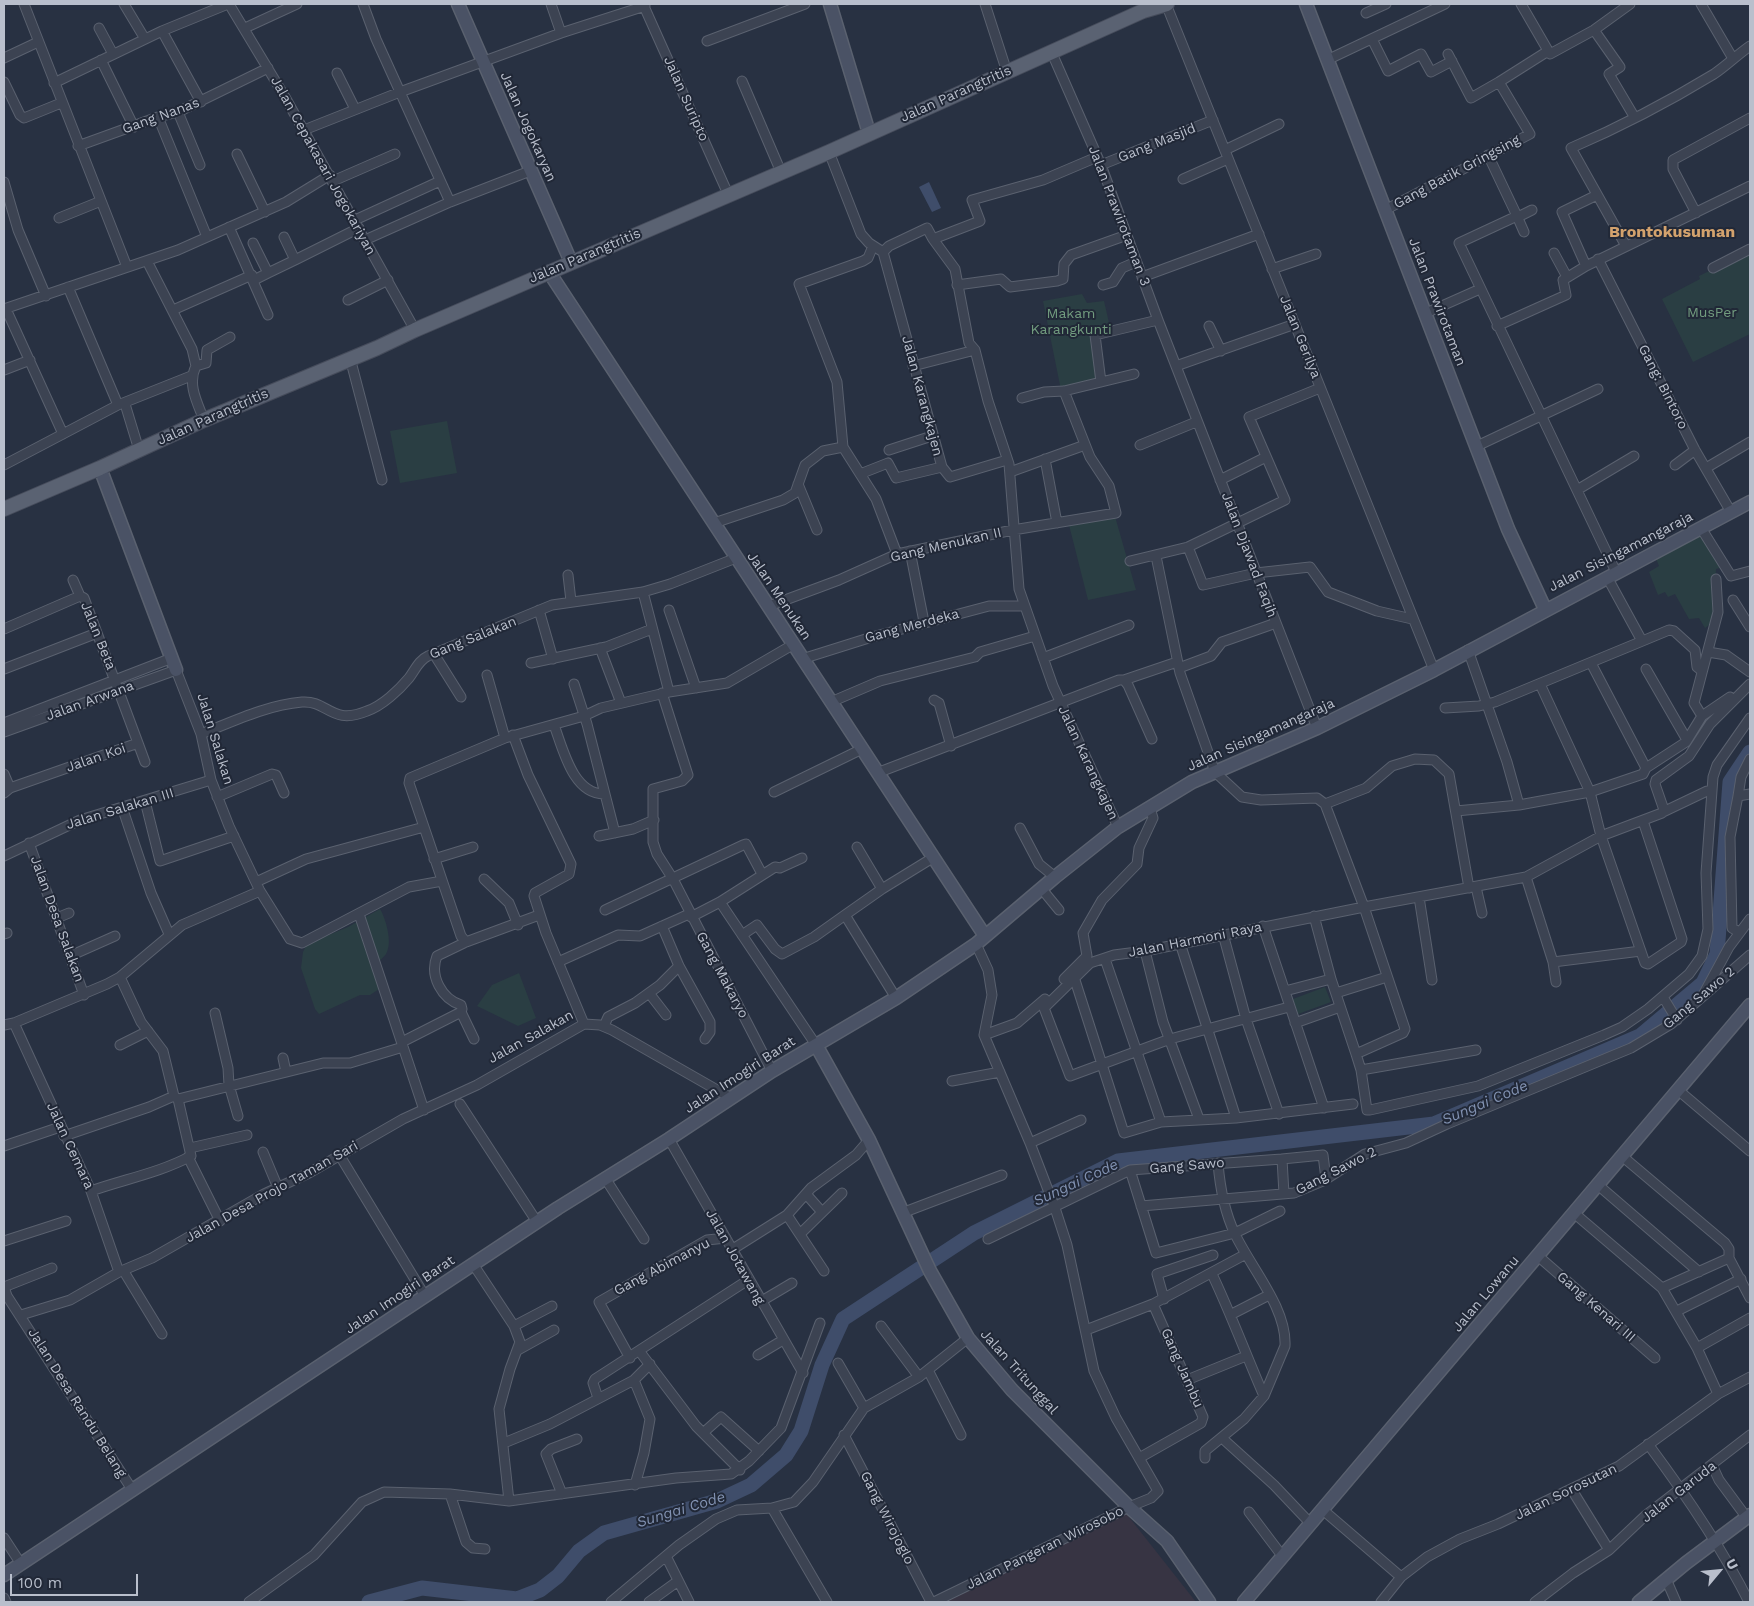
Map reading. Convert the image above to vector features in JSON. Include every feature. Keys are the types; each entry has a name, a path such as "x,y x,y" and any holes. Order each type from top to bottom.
{"main road":[{"name":"Jalan Jogokaryan","path":"458,4 571,262"},
{"path":"830,4 869,133"},
{"name":"Jalan Parangtritis","path":"4,509 100,468 204,420 377,348 571,262 829,152 1008,72 1142,7 1166,4"},
{"name":"Jalan Prawirotaman","path":"1306,4 1508,529 1545,609"},
{"name":"Jalan Menukan","path":"549,272 934,857 981,940"},
{"name":"Jalan Salakan","path":"100,468 174,664"},
{"name":"Jalan Sisingamangaraja","path":"816,1045 896,998 981,940 1055,877 1118,827 1192,782 1317,728 1434,670 1545,609 1750,502"},
{"name":"Jalan Lowanu","path":"1244,1602 1750,1005"},
{"name":"Jalan Imogiri Barat","path":"4,1575 133,1492 537,1222 668,1140 772,1070 816,1045"},
{"name":"Jalan Tritunggal","path":"816,1045 869,1140 930,1271 968,1338 1012,1390 1175,1551 1209,1602"},
{"path":"1639,1602 1666,1578 1749,1517"}],"street":[{"path":"24,4 61,103 127,267"},
{"path":"124,4 145,39"},
{"path":"54,83 162,31 228,4"},
{"name":"Jalan Cepakasari Jogokariyan","path":"228,4 245,28 332,178 415,330"},
{"path":"245,28 297,4"},
{"path":"363,4 400,92 450,202"},
{"path":"551,4 562,33"},
{"path":"707,41 804,4"},
{"path":"985,4 1008,72"},
{"name":"Jalan Gerilya","path":"1166,4 1434,670"},
{"path":"1366,13 1386,4"},
{"path":"1327,60 1445,4"},
{"path":"1521,4 1548,52"},
{"path":"1372,39 1388,70 1422,54 1431,72 1450,58 1471,98 1548,52 1550,54 1594,30 1630,4"},
{"path":"1701,4 1732,57"},
{"path":"304,130 400,92 644,5"},
{"name":"Jalan Suripto","path":"644,5 728,194"},
{"path":"99,28 114,54"},
{"path":"1594,30 1620,67 1609,74 1635,118"},
{"path":"162,31 201,102"},
{"path":"4,58 38,42"},
{"path":"1626,246 1571,148 1673,99 1716,72 1732,57 1750,46"},
{"name":"Jalan Prawirotaman 3","path":"1051,51 1099,161 1182,383"},
{"path":"101,60 134,127"},
{"name":"Gang Nanas","path":"78,146 158,117 178,112 268,68"},
{"path":"337,73 355,110"},
{"path":"742,81 781,172"},
{"path":"4,82 20,115 24,118 61,103"},
{"name":"Gang Batik Gringsing","path":"1385,210 1530,134 1499,82"},
{"path":"178,112 200,165"},
{"path":"158,117 207,237"},
{"path":"1696,213 1673,169 1673,160 1750,118"},
{"name":"Gang Masjid","path":"933,239 980,221 972,200 1044,180 1212,120"},
{"path":"1225,150 1279,124"},
{"path":"829,152 861,234 873,246 883,252 889,246 927,228 955,269 965,327 970,343 975,350 988,401 1007,460"},
{"path":"237,154 265,212"},
{"path":"63,434 5,309 147,261 265,212 332,178 395,154"},
{"path":"1488,155 1524,232"},
{"path":"1183,179 1228,159"},
{"path":"365,240 450,202 530,171"},
{"path":"173,310 268,273 295,260 357,224 440,181"},
{"path":"4,182 16,223 46,296"},
{"path":"1497,326 1566,295 1562,281 1598,259 1750,186"},
{"path":"1586,266 1562,212 1597,195"},
{"path":"59,218 101,201"},
{"path":"1532,210 1458,243 1577,490 1642,642"},
{"path":"229,226 268,315"},
{"path":"1142,277 1258,234"},
{"path":"957,285 1001,279 1010,287 1063,279 1064,264 1071,255 1127,235"},
{"path":"284,237 295,260"},
{"path":"253,243 268,273"},
{"path":"873,246 868,258 863,261 799,284 837,382 843,447 876,499 897,554"},
{"path":"1713,268 1750,249"},
{"name":"Jalan Karangkajen","path":"883,252 942,467 950,478 1007,460 1010,472 1019,589 1060,703 1118,827"},
{"path":"1554,253 1567,277"},
{"path":"1272,269 1316,254"},
{"name":"Gang: Bintoro","path":"1598,259 1695,450 1731,512"},
{"path":"4,465 121,405 191,376 196,366 192,349 147,261"},
{"path":"1104,285 1112,282 1122,268 1136,262"},
{"path":"348,300 388,280"},
{"path":"68,287 121,405 138,450"},
{"path":"1426,313 1480,289"},
{"path":"1101,382 1095,335 1158,320"},
{"path":"1176,366 1294,324"},
{"path":"1209,326 1221,351"},
{"path":"196,366 206,363 207,350 230,336"},
{"path":"913,366 975,350"},
{"path":"350,358 382,480"},
{"path":"4,370 30,360"},
{"path":"1022,398 1044,392 1064,391 1134,374"},
{"path":"191,376 204,420"},
{"name":"Jalan Djawad Faqih","path":"1182,383 1317,728"},
{"path":"1130,561 1188,547 1285,500 1249,417 1320,388"},
{"path":"1477,446 1598,389"},
{"path":"1010,472 1085,445 1064,391"},
{"path":"1140,445 1196,422"},
{"path":"889,450 932,436"},
{"path":"1706,468 1750,442"},
{"name":"Gang Menukan II","path":"769,606 838,580 897,554 1013,530 1116,513 1109,486 1094,464 1085,445"},
{"path":"714,523 783,500 794,493 805,466 823,451 843,447"},
{"path":"1675,465 1695,450"},
{"path":"1577,490 1634,456"},
{"path":"1220,480 1266,457"},
{"path":"1045,459 1057,523"},
{"path":"860,474 888,463 896,478 942,467"},
{"path":"798,484 818,530"},
{"path":"1701,528 1731,576 1750,571"},
{"path":"1188,547 1203,585 1256,573 1310,567 1328,592 1377,611 1412,619"},
{"path":"910,551 924,622"},
{"path":"1156,556 1178,665 1215,772 1242,797 1261,800 1317,798 1325,804 1364,907 1405,1031 1356,1054"},
{"name":"Gang Salakan","path":"201,734 254,712 303,702 315,704 342,717 366,712 377,706 403,684 423,658 552,605 643,592 670,584 736,558"},
{"path":"568,575 572,601"},
{"path":"1702,716 1694,703 1718,612 1716,579"},
{"path":"73,580 80,596"},
{"path":"643,592 665,692"},
{"name":"Jalan Beta","path":"4,628 80,596 85,600 120,690"},
{"path":"1733,600 1750,627"},
{"name":"Gang Merdeka","path":"802,659 924,622 990,606 1025,606"},
{"path":"539,610 553,659"},
{"path":"668,610 696,688"},
{"path":"877,773 1119,680 1211,656 1222,642 1276,623"},
{"path":"1043,658 1129,625"},
{"path":"531,663 600,648 652,629"},
{"path":"1445,708 1487,705 1672,630 1695,650 1697,667 1702,671"},
{"path":"4,669 97,633"},
{"path":"831,702 880,681 976,657 980,652 1035,636"},
{"path":"466,942 461,936 434,859 409,783 410,778 509,737 584,716 600,708 665,692 727,683 794,644"},
{"path":"600,648 620,703"},
{"path":"1468,650 1519,805"},
{"path":"1708,652 1726,655 1750,672"},
{"path":"434,654 461,697"},
{"path":"1591,663 1646,768"},
{"name":"Jalan Arwana","path":"4,723 116,680 174,664"},
{"name":"Jalan Arwana","path":"4,732 120,690 174,664"},
{"name":"Jalan Salakan","path":"174,664 201,734 211,780 217,797 260,891 290,939 298,943 307,941 359,914"},
{"path":"1646,669 1687,740"},
{"path":"487,675 509,737 570,864 569,874 535,893 540,915 583,1020"},
{"path":"1124,680 1152,739"},
{"path":"574,684 615,833"},
{"path":"1540,684 1590,792 1601,836 1645,963 1648,964 1681,942 1682,939 1643,821"},
{"path":"1663,812 1655,784 1656,780 1689,756 1710,724 1750,684"},
{"name":"Jalan Koi","path":"6,791 138,743 120,690"},
{"name":"Gang Makaryo","path":"665,692 688,775 682,781 653,789 654,849 673,879 772,1070"},
{"path":"1456,811 1519,805 1590,792 1643,774 1646,768 1687,740 1702,716 1729,698 1738,695"},
{"path":"934,700 939,703 951,746"},
{"path":"1314,916 1331,979 1361,1070 1367,1110 1458,1092 1478,1086 1622,1027 1665,999 1689,974 1702,956 1708,929 1706,873 1713,777 1717,765 1750,718"},
{"path":"554,725 576,779 592,792 605,794"},
{"path":"138,743 145,762"},
{"path":"774,792 862,750"},
{"path":"1325,804 1366,788 1392,766 1416,759 1434,760 1449,774 1473,887 1482,913"},
{"path":"1739,932 1732,928 1730,838 1741,776 1750,759"},
{"path":"4,774 6,791"},
{"path":"217,797 272,774 276,775 284,793"},
{"name":"Jalan Salakan III","path":"4,856 80,820 211,780"},
{"name":"Jalan Harmoni Raya","path":"1101,1063 1070,1076 1044,1008 1090,963 1114,955 1145,951 1263,926 1526,876 1601,836 1643,821 1706,791"},
{"path":"1738,796 1750,794"},
{"path":"145,801 160,861 234,836"},
{"path":"122,807 151,893 169,934"},
{"path":"984,1035 1017,1023 1026,1017 1087,956 1082,933 1102,900 1137,864 1139,848 1153,818 1150,808"},
{"path":"599,836 633,829 654,820"},
{"path":"256,882 300,861 424,827"},
{"path":"1020,828 1039,864 1055,877"},
{"name":"Jalan Desa Salakan","path":"29,843 84,995"},
{"path":"604,910 746,844 762,874"},
{"path":"434,859 473,846"},
{"path":"858,847 882,889"},
{"path":"742,935 758,925 779,954 782,954 814,937 882,889 934,857"},
{"path":"558,962 618,935 640,936 690,915 720,902 775,866 780,868 802,858"},
{"path":"1526,876 1553,962 1556,982"},
{"path":"484,879 508,903 518,924"},
{"path":"424,1110 359,914 409,887 442,881"},
{"path":"1042,888 1059,910"},
{"path":"4,1024 14,1023 84,995 120,977 182,925 260,891"},
{"path":"1419,897 1432,980"},
{"path":"720,902 816,1045"},
{"path":"57,918 69,913"},
{"path":"474,1039 461,1012 462,1006 448,1000 439,987 437,956 466,942 540,915"},
{"path":"845,915 896,998"},
{"path":"1701,999 1739,932 1750,919"},
{"path":"662,926 678,966 710,1022 710,1032 704,1039"},
{"path":"1263,926 1324,1108"},
{"path":"1223,934 1246,1019 1279,1114"},
{"path":"70,956 115,936"},
{"path":"981,940 992,995 984,1035 1054,1205 1067,1245 1098,1380 1116,1418 1141,1457"},
{"path":"1180,943 1236,1118"},
{"path":"1145,951 1170,1040 1199,1119"},
{"path":"1553,962 1641,951"},
{"name":"Gang Sawo 2","path":"1141,1206 1294,1193 1326,1179 1365,1154 1422,1137 1447,1124 1615,1056 1701,999 1750,955"},
{"path":"1104,959 1161,1122"},
{"path":"605,1023 649,993 678,966"},
{"path":"120,977 138,1016 148,1031 158,1041 166,1056 189,1153 220,1221"},
{"path":"1074,977 1124,1133 1161,1122 1279,1114 1353,1104"},
{"path":"1336,993 1387,977"},
{"path":"1285,991 1331,979"},
{"path":"649,993 666,1015"},
{"path":"1665,999 1675,1017"},
{"path":"1101,1063 1136,1050 1289,1007"},
{"path":"1295,1023 1340,1007"},
{"path":"4,1146 62,1132 149,1107 176,1097 323,1062 350,1064 402,1044 461,1012"},
{"path":"215,1013 228,1068 229,1085 238,1116"},
{"name":"Jalan Salakan","path":"424,1110 477,1085 583,1020 605,1023 731,1098"},
{"name":"Jalan Cemara","path":"14,1023 62,1132 91,1191 121,1271 162,1334"},
{"path":"120,1045 148,1031"},
{"path":"1361,1070 1476,1050"},
{"path":"283,1058 286,1072"},
{"path":"952,1081 1000,1072"},
{"path":"1678,1090 1750,1151"},
{"path":"460,1104 537,1222"},
{"name":"Jalan Desa Projo Taman Sari","path":"21,1316 70,1300 121,1271 152,1258 340,1156 403,1119 424,1110"},
{"path":"1030,1143 1081,1120"},
{"path":"91,1191 154,1173 189,1153 247,1135"},
{"name":"Jalan Jotawang","path":"668,1140 733,1249 760,1302 803,1373"},
{"path":"733,1249 786,1215 818,1182 856,1155 869,1140"},
{"path":"263,1152 278,1188"},
{"name":"Gang Sawo","path":"988,1239 1054,1205 1130,1170 1323,1155 1326,1179"},
{"path":"340,1156 425,1296"},
{"path":"1622,1156 1725,1243 1730,1253 1729,1258 1750,1298"},
{"path":"1282,1159 1284,1194"},
{"path":"1205,1458 1205,1451 1244,1419 1264,1396 1285,1346 1281,1317 1235,1234 1222,1199 1218,1163"},
{"path":"1130,1170 1156,1253 1235,1234 1280,1211"},
{"path":"902,1213 1002,1174"},
{"path":"605,1178 644,1239"},
{"path":"1598,1185 1699,1272"},
{"path":"800,1234 842,1193"},
{"path":"806,1194 822,1212"},
{"path":"1574,1213 1662,1288 1698,1348 1718,1394"},
{"path":"786,1215 824,1271"},
{"path":"4,1241 66,1221"},
{"name":"Gang Abimanyu","path":"630,1358 600,1302 706,1240 726,1238"},
{"path":"1086,1330 1154,1304 1246,1254"},
{"path":"1164,1299 1156,1274 1213,1255"},
{"name":"Gang Kenari III","path":"1538,1256 1655,1358"},
{"path":"1662,1288 1729,1258"},
{"path":"473,1264 514,1326 520,1342 500,1403 509,1500"},
{"path":"21,1316 4,1292 52,1268"},
{"path":"1212,1274 1232,1314 1246,1356 1264,1396"},
{"path":"1677,1311 1741,1279"},
{"path":"598,1398 594,1380 640,1352 748,1280"},
{"path":"760,1302 792,1283"},
{"path":"1232,1314 1269,1295"},
{"name":"Gang Jambu","path":"1141,1457 1202,1421 1202,1412 1154,1304"},
{"path":"514,1326 552,1306"},
{"name":"Jalan Desa Randu Belang","path":"21,1316 133,1492"},
{"path":"1698,1348 1750,1318"},
{"path":"249,1602 314,1555 333,1537 350,1514 367,1498 384,1492 450,1494 509,1500 676,1478 726,1475 740,1470 781,1428 820,1323"},
{"path":"880,1326 919,1377"},
{"path":"518,1350 554,1330"},
{"path":"611,1602 700,1528 723,1516 743,1509 772,1508 791,1504 805,1493 864,1408 919,1377 968,1338"},
{"path":"758,1355 783,1340"},
{"path":"640,1352 685,1412 740,1470"},
{"path":"1187,1380 1246,1356"},
{"path":"838,1362 864,1408"},
{"path":"504,1443 550,1424 634,1380 650,1364"},
{"path":"928,1370 961,1435"},
{"name":"Jalan Sorosutan","path":"1381,1602 1401,1577 1412,1567 1444,1547 1572,1490 1619,1466 1718,1394 1750,1377"},
{"path":"634,1380 650,1419 644,1453 635,1484"},
{"path":"703,1433 721,1417 759,1451"},
{"name":"Gang Wirojoglo","path":"844,1435 932,1602"},
{"name":"Jalan Garuda","path":"1535,1602 1573,1573 1609,1550 1646,1515 1750,1435"},
{"path":"1222,1438 1274,1484 1311,1524"},
{"path":"562,1494 546,1454 551,1449 577,1439"},
{"path":"1648,1444 1682,1489 1750,1602"},
{"name":"Jalan Pangeran Wirosobo","path":"932,1602 1151,1498 1158,1491 1141,1457"},
{"path":"1712,1465 1749,1517"},
{"path":"1572,1490 1609,1550"},
{"path":"450,1494 466,1542 473,1548 485,1549"},
{"path":"772,1508 826,1602"},
{"path":"1323,1510 1401,1577"},
{"path":"1249,1512 1282,1557"},
{"path":"4,1538 21,1564"},
{"path":"666,1556 688,1602"},
{"path":"1666,1578 1676,1602"},
{"path":"649,1602 678,1581"},
{"path":"4,1598 6,1602"}],"shaded area":[{"path":"1125,1512 1196,1602 945,1602"}],"green space":[{"name":"MusPer","path":"1750,251 1750,334 1693,362 1662,299 1700,279 1699,276"},
{"name":"Makam Karangkunti","path":"1082,294 1087,303 1104,301 1110,327 1092,332 1101,381 1061,390 1043,301"},
{"path":"447,421 457,473 400,483 390,431"},
{"path":"1114,513 1136,590 1088,600 1068,521"},
{"path":"1700,531 1723,567 1716,569 1713,622 1705,628 1699,618 1689,619 1675,594 1668,597 1665,592 1658,595 1649,572 1659,566 1654,554"},
{"path":"380,909 389,938 386,954 377,963 382,987 370,995 360,995 319,1014 315,1009 301,968 303,952 307,944 348,927"},
{"path":"519,973 536,1018 518,1026 477,1006 492,985"},
{"path":"1325,987 1331,1002 1298,1014 1293,999"}],"water":[{"path":"929,182 941,208 932,212 919,187"}],"waterway":[{"name":"Sungai Code","path":"369,1602 422,1588 517,1599 540,1590 558,1576 579,1551 604,1533 717,1501 751,1485 786,1455 801,1431 822,1365 843,1319 974,1233 1118,1161 1434,1124 1640,1036 1703,983 1717,954 1730,782 1750,752"}],"district":[{"name":"Brontokusuman","path":"1672,232"}]}
